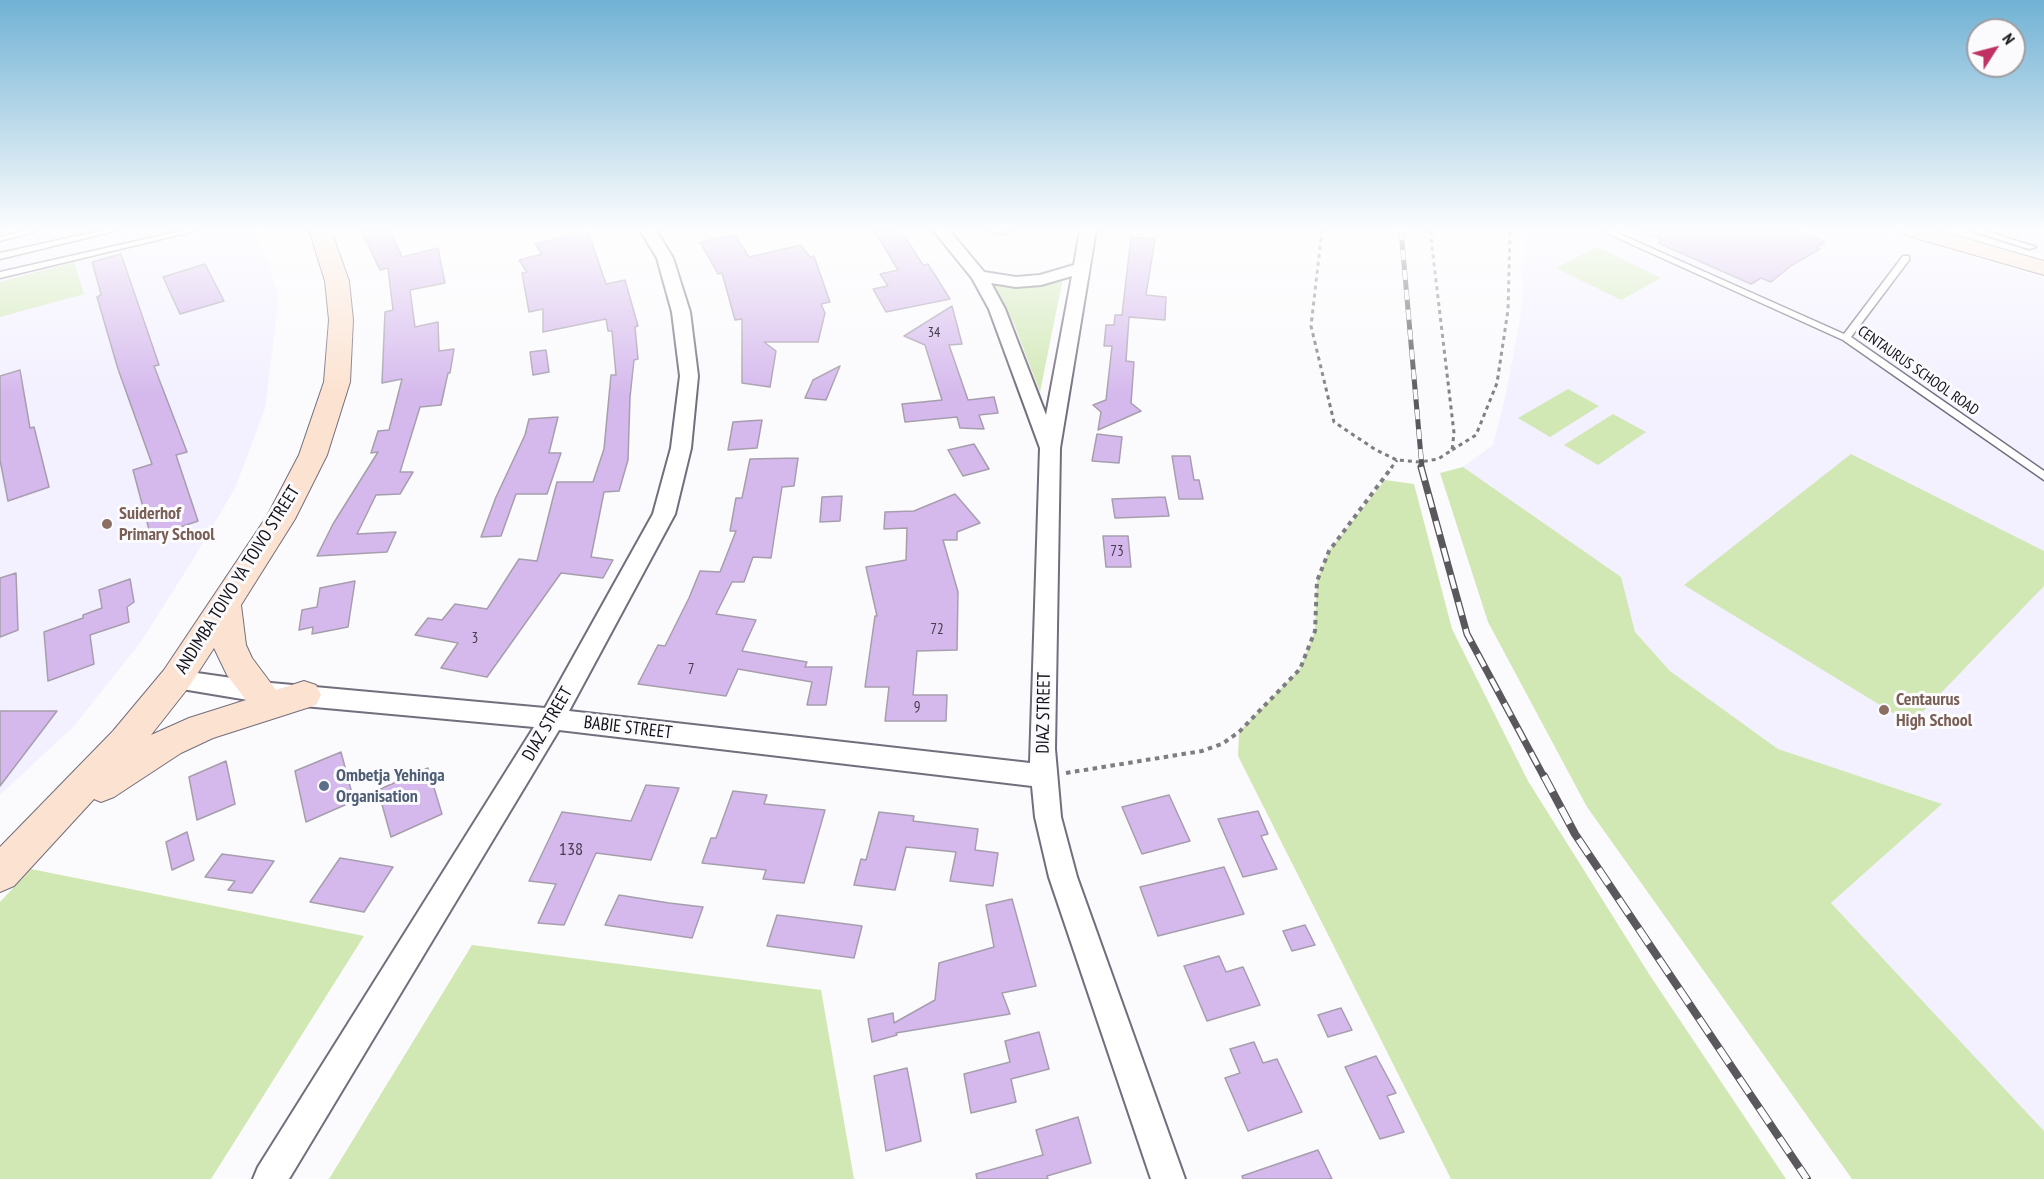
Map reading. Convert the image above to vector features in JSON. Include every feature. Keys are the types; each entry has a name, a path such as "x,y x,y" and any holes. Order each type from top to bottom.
{"street":[{"name":"ANDIMBA TOIVO YA TOIVO STREET","path":"0,874 126,741 176,680 280,519 313,455 337,382 340,350 340,299 338,285"},
{"name":"DIAZ STREET","path":"270,1179 552,719 664,514 681,448 690,376 681,312 673,285"},
{"path":"983,285 998,309 1011,339 1050,448"},
{"name":"DIAZ STREET","path":"1076,285 1050,448 1042,749 1048,817 1063,877 1168,1179"},
{"path":"225,605 229,645 239,666 260,692"},
{"name":"BABIE STREET","path":"176,680 260,692 552,719 1044,776"},
{"path":"58,814 168,743 232,716 304,695"}],"lane":[{"name":"CENTAURUS SCHOOL ROAD","path":"1727,285 1846,338 2044,477"},
{"path":"1846,338 1886,285"}],"path":[{"path":"1316,285 1311,326 1334,422 1376,450 1397,460 1420,462 1438,459 1476,435 1497,383 1508,310 1509,285"},
{"path":"1437,285 1454,433 1452,450"},
{"path":"1044,776 1202,751 1222,744 1239,732 1300,669 1315,631 1317,581 1329,551 1397,460"}],"shaded area":[{"name":"Suiderhof Primary School","path":"0,285 275,285 279,296 265,408 235,488 140,643 74,726 0,795"},
{"name":"Centaurus High School","path":"1522,285 2044,285 2044,1131 1831,903 1942,804 1778,749 1670,671 1635,632 1620,577 1463,467 1493,445 1505,399 1521,313"}],"green space":[{"path":"0,285 81,285 84,294 0,317"},
{"path":"994,285 1019,287 1062,285 1040,392 1014,324"},
{"path":"1591,285 1648,285 1621,300"},
{"path":"1568,389 1599,406 1550,437 1518,418"},
{"path":"1613,414 1646,432 1598,465 1564,445"},
{"path":"1851,454 2044,551 2044,586 1911,724 1684,585"},
{"path":"1463,467 1621,577 1635,632 1670,671 1778,749 1942,804 1831,903 2044,1131 2044,1179 1852,1179 1587,807 1488,622 1440,473"},
{"path":"1385,480 1414,484 1452,629 1528,781 1649,974 1786,1179 1451,1179 1238,756 1239,732 1300,669 1315,631 1317,581 1329,551"},
{"path":"31,869 364,936 211,1179 0,1179 0,902"},
{"path":"472,945 821,990 854,1179 329,1179"}],"building":[{"path":"98,285 132,285 159,365 154,366 187,452 176,455 198,521 151,537 133,470 152,464 118,369 97,297 101,295"},
{"path":"167,285 216,285 224,301 180,314"},
{"path":"390,285 435,285 410,290 415,327 438,322 439,351 454,349 441,405 420,407 400,472 413,472 400,494 376,495 357,534 396,532 387,552 317,556 333,524 378,452 371,453 378,431 389,430 402,379 382,383 385,312 393,310"},
{"path":"524,285 626,285 638,326 635,327 638,359 634,360 630,397 628,460 619,491 604,492 591,557 613,560 603,578 561,573 487,677 441,668 458,643 415,635 428,618 442,620 455,604 487,609 519,559 537,561 557,482 593,482 604,449 611,375 616,375 612,331 608,331 606,319 543,332 543,309 529,312"},
{"path":"725,285 824,285 830,302 821,304 825,313 818,342 764,342 776,351 770,387 742,383 742,319 735,320"},
{"path":"941,285 950,299 886,312 873,289 888,286"},
{"path":"1125,285 1148,285 1146,295 1166,297 1165,320 1129,317 1126,361 1134,362 1131,403 1141,411 1098,430 1101,412 1093,405 1106,400 1112,346 1104,346 1106,325 1114,325 1115,315 1122,315"},
{"path":"952,306 962,344 949,345 968,400 994,397 998,413 979,415 984,429 960,428 957,417 905,422 902,404 942,400 925,345 904,336"},
{"path":"546,350 549,372 533,375 530,352"},
{"path":"840,366 826,400 805,398 813,380"},
{"path":"20,370 30,428 34,427 49,487 8,501 0,460 0,376"},
{"path":"558,417 549,453 561,453 547,494 516,494 501,536 481,537 496,497 525,435 529,419"},
{"path":"762,420 757,448 728,450 733,422"},
{"path":"1097,434 1122,437 1119,463 1092,461"},
{"path":"974,444 989,469 963,476 948,450"},
{"path":"1172,456 1190,456 1194,480 1199,480 1203,499 1179,499"},
{"path":"798,458 794,486 782,487 771,558 753,557 744,582 732,582 716,614 756,620 742,651 807,662 805,667 832,667 826,705 807,705 812,682 738,669 726,696 638,684 658,645 665,646 700,571 720,572 736,531 730,531 736,498 742,498 750,459"},
{"path":"955,494 980,523 957,532 957,540 943,540 958,592 957,650 917,651 913,695 947,695 946,721 885,721 889,687 865,687 875,616 877,616 866,567 906,560 907,528 884,529 885,512 914,511"},
{"path":"842,496 840,521 820,522 822,497"},
{"path":"1165,497 1169,516 1115,518 1112,499"},
{"path":"1103,536 1128,536 1131,567 1106,567"},
{"path":"16,573 18,630 0,637 0,578"},
{"path":"130,579 134,602 127,607 129,622 90,635 94,664 48,681 44,632 83,618 83,615 102,608 99,590"},
{"path":"355,581 348,627 312,634 313,627 299,630 302,610 317,607 320,588"},
{"path":"0,711 57,711 0,786"},
{"name":"Ombetja Yehinga Organisation","path":"341,752 354,801 306,822 295,771"},
{"path":"226,761 235,804 197,820 189,777"},
{"path":"428,768 442,814 391,837 378,790"},
{"path":"646,785 679,788 651,860 596,853 564,925 538,923 556,884 529,881 562,812 631,821"},
{"path":"733,791 767,795 764,804 825,810 804,883 763,879 766,870 702,863 711,838 716,838"},
{"path":"1169,795 1190,841 1142,854 1122,807"},
{"path":"1258,811 1268,834 1261,836 1277,869 1243,877 1218,819"},
{"path":"879,812 914,816 913,821 978,829 975,850 998,853 993,886 950,881 956,852 906,847 895,890 854,885 861,859 866,860"},
{"path":"187,832 194,860 172,870 166,842"},
{"path":"222,854 274,861 252,893 228,890 235,881 205,877"},
{"path":"340,858 393,867 364,912 310,902"},
{"path":"1224,867 1244,914 1158,936 1140,887"},
{"path":"619,895 703,907 692,938 605,925"},
{"path":"1012,899 1036,986 1002,993 1010,1014 896,1033 897,1035 872,1042 868,1019 893,1013 894,1023 935,1000 939,963 994,947 986,905"},
{"path":"777,915 862,926 854,958 767,946"},
{"path":"1305,925 1315,945 1292,951 1283,931"},
{"path":"1219,956 1226,972 1243,967 1260,1005 1207,1021 1184,966"},
{"path":"1341,1008 1352,1030 1328,1037 1318,1015"},
{"path":"1039,1032 1049,1069 1011,1079 1016,1102 971,1113 964,1074 1010,1062 1005,1041"},
{"path":"1254,1042 1263,1063 1277,1059 1302,1112 1248,1131 1225,1078 1240,1073 1230,1049"},
{"path":"1376,1056 1396,1093 1387,1096 1404,1132 1380,1139 1345,1067"},
{"path":"907,1068 921,1141 886,1151 874,1076"},
{"path":"1078,1117 1091,1163 1047,1176 1048,1179 977,1179 976,1174 1043,1155 1036,1130"},
{"path":"1318,1150 1332,1179 1243,1179 1242,1176"}],"railway":[{"path":"1406,285 1422,468"},
{"path":"1421,467 1467,634 1544,777"},
{"path":"1544,776 1575,834 1807,1179"}],"place":[{"name":"Suiderhof Primary School","path":"107,524"},
{"name":"Centaurus High School","path":"1884,710"},
{"name":"Ombetja Yehinga Organisation","path":"324,786"}]}
